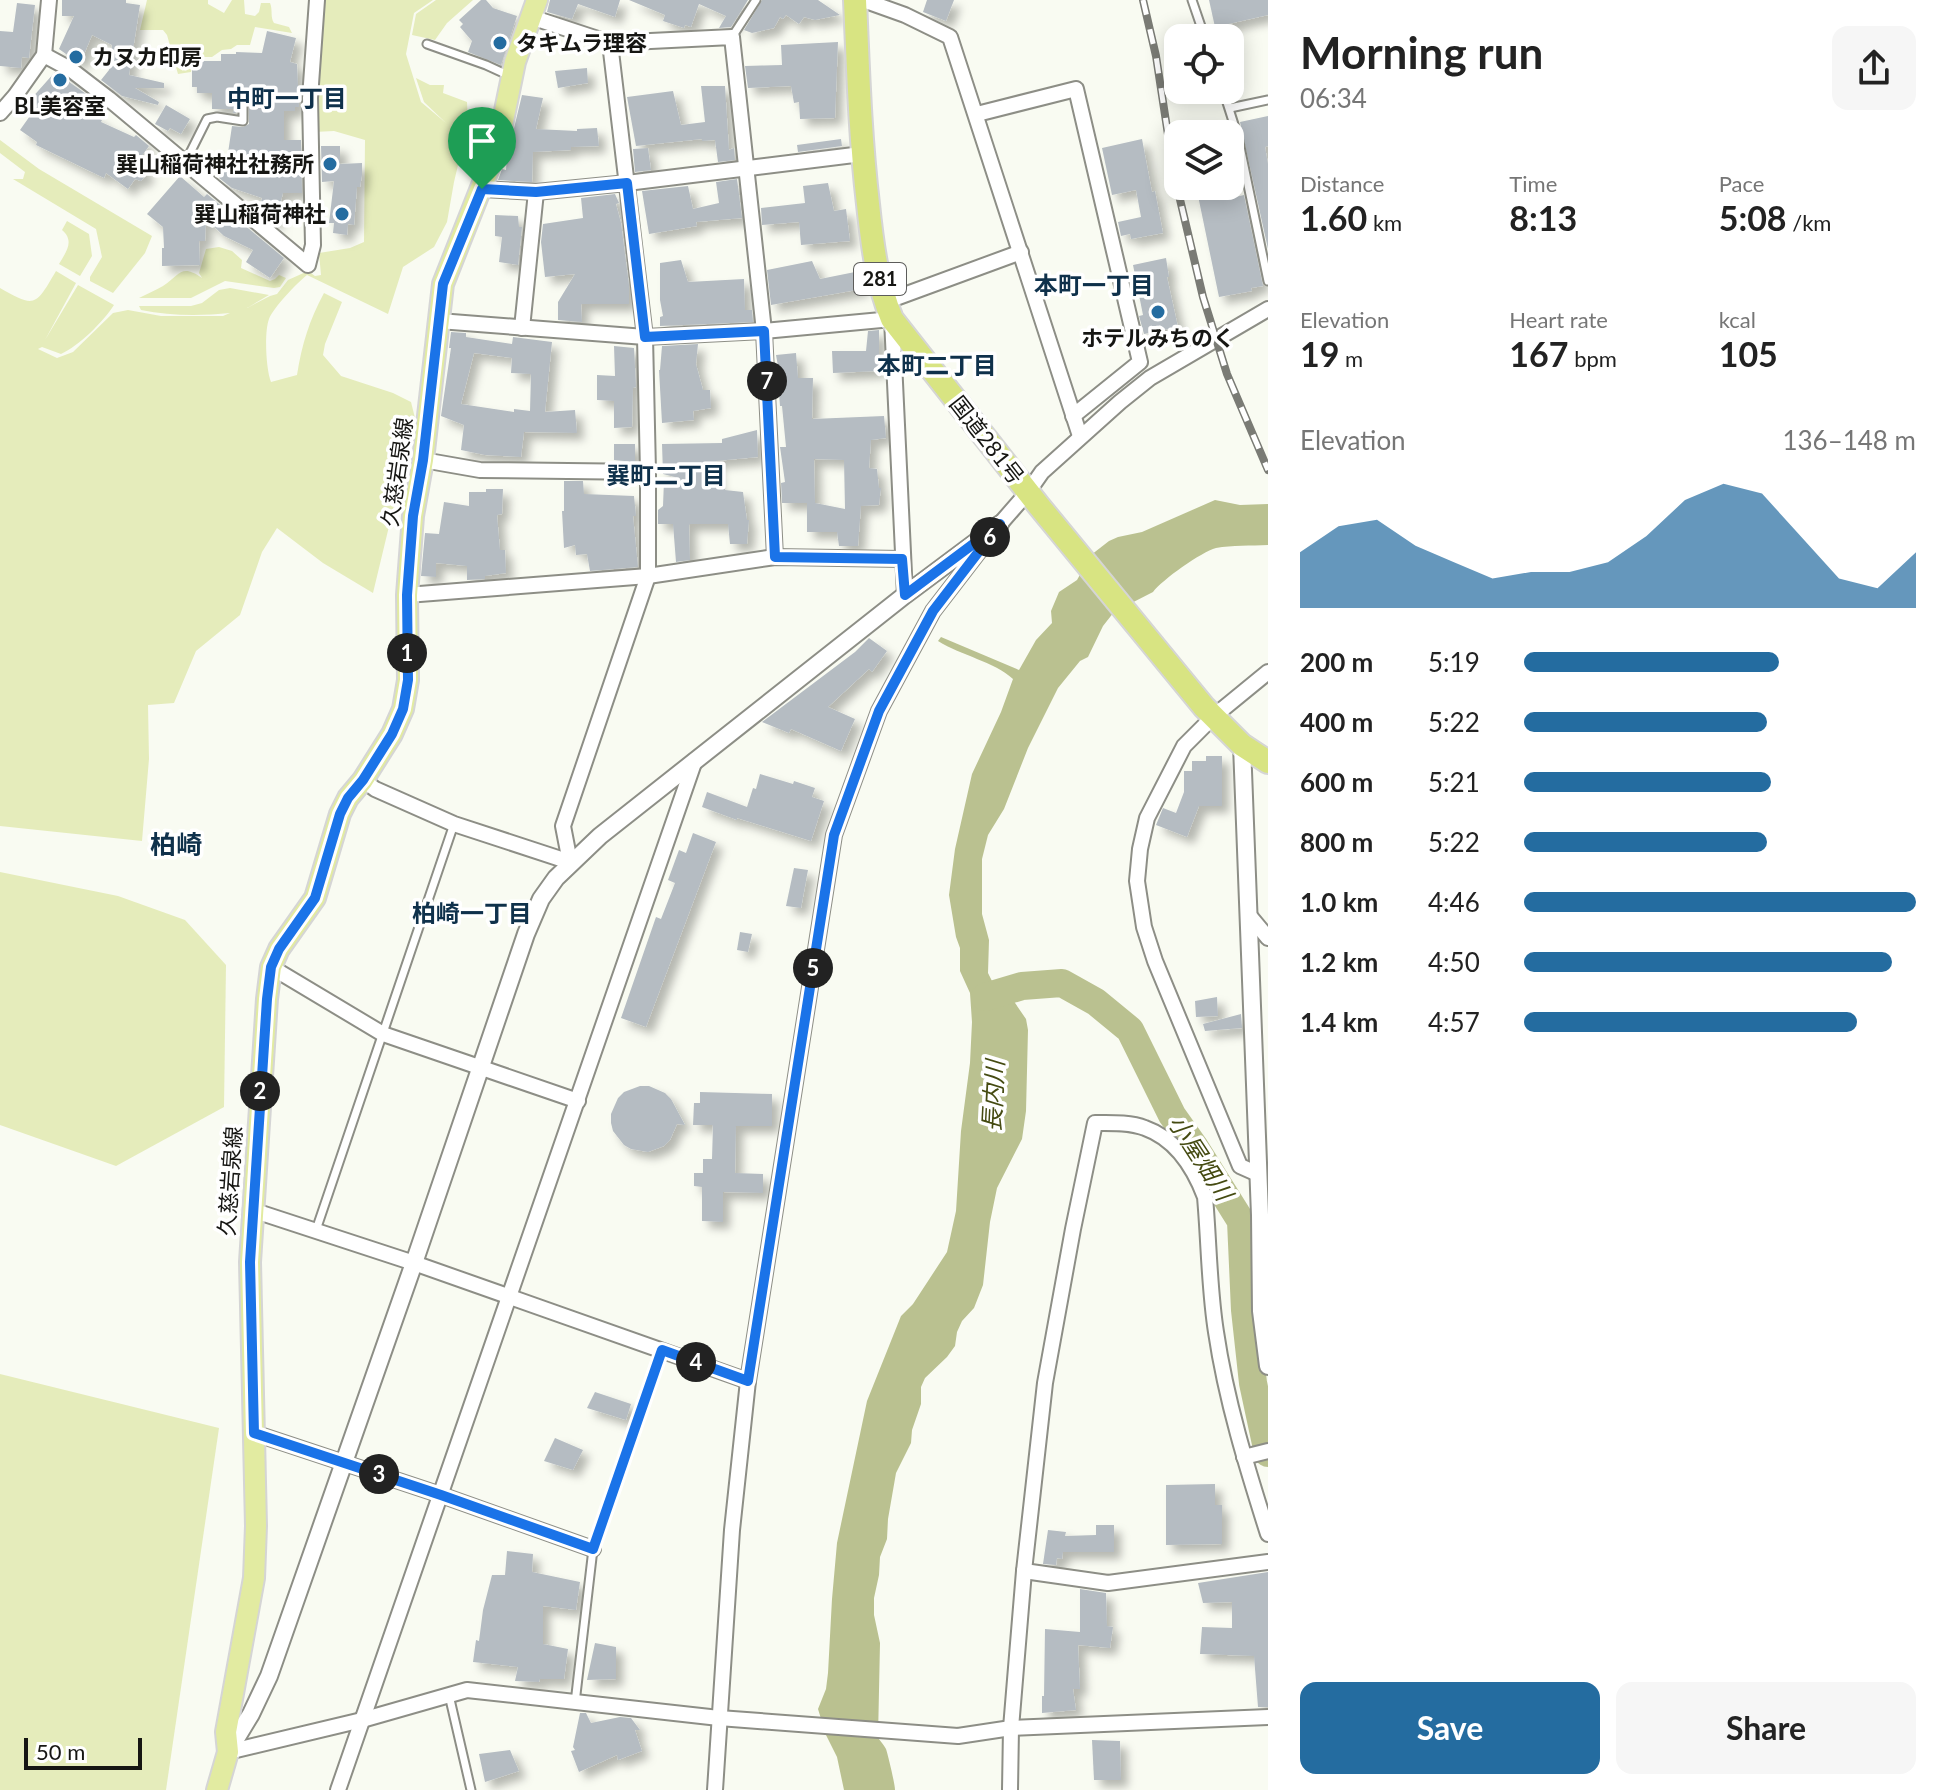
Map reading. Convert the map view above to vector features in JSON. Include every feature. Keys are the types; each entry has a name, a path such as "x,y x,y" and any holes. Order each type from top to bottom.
{"highway":[{"name":"国道281号","path":"855,0 862,154 871,235 888,310 1033,499 1209,712 1242,745 1268,762"}],"main road":[{"name":"久慈岩泉線","path":"217,1790 228,1752 226,1732 254,1578 256,1526 250,1262 265,1014 271,967 279,949 315,898 340,814 348,798 392,734 403,709 408,680 407,595 413,516 423,460 443,284 498,145 515,62 534,9"}],"street":[{"path":"0,113 44,55 49,0"},
{"path":"44,55 70,69 308,265 313,245 310,98 317,0"},
{"path":"863,0 905,15 950,37 1080,436"},
{"path":"534,9 610,43 732,37 764,331 775,557"},
{"path":"570,862 563,826 648,576 645,337 610,43"},
{"path":"977,114 1076,89 1140,362 1073,416"},
{"path":"482,189 536,192 862,154"},
{"path":"522,328 536,192"},
{"path":"439,321 645,337 764,331 888,310 1021,252"},
{"path":"228,1752 269,1676 526,934 541,899 556,878 600,836 695,760 1033,499 1042,472 1150,378 1268,309"},
{"path":"888,310 905,595"},
{"path":"423,460 480,470 648,472"},
{"path":"715,1790 732,1530 748,1381 834,835 879,711 933,611 1000,524"},
{"path":"407,595 648,576 775,557 902,559"},
{"path":"1258,1174 1240,1166 1161,975 1144,927 1137,881 1147,818 1184,746 1209,712 1268,672"},
{"path":"1242,745 1258,1174 1264,1215 1261,1311 1268,1366"},
{"path":"338,1790 695,760"},
{"path":"363,780 375,789 454,824 570,862"},
{"path":"1248,914 1268,938"},
{"path":"271,967 383,1034 578,1101"},
{"path":"1010,1790 1011,1728 1024,1571 1045,1383 1095,1123 1145,1127 1167,1140 1184,1157 1198,1178 1205,1197 1217,1341 1268,1534"},
{"path":"252,1210 414,1263 748,1381"},
{"path":"254,1433 593,1549"},
{"path":"1247,1456 1268,1451"},
{"path":"1024,1571 1108,1583 1268,1562"},
{"path":"228,1752 362,1720 467,1690 719,1718 958,1736 1011,1728 1268,1717"}],"lane":[{"path":"732,37 756,0"},
{"path":"1192,0 1200,24"},
{"path":"427,44 512,77"},
{"path":"185,163 207,119 217,117 243,121 243,94"},
{"path":"1230,108 1268,100"},
{"path":"1228,104 1268,281"},
{"path":"316,1230 454,824"},
{"path":"575,1703 593,1549 662,1350"},
{"path":"449,1695 471,1790"}],"shaded area":[{"path":"147,0 208,0 208,4 224,13 232,0 244,0 245,14 255,16 261,3 270,3 274,23 289,27 292,33 255,27 250,45 237,45 212,57 192,57 191,72 178,74 163,30 140,30"},
{"path":"320,0 433,0 414,13 406,54 421,102 446,123 424,102 416,78 430,85 444,85 443,93 467,102 468,123 447,222 434,247 403,267 388,314 307,275 280,302 267,325 266,351 271,382 297,375 307,333 324,293 342,302 323,355 341,376 411,402 415,418 373,593 323,563 277,528 262,552 240,615 196,651 174,703 148,705 149,759 142,841 0,826 0,288 28,301 39,297 56,271 76,283 45,340 78,285 114,305 90,333 68,350 61,354 42,347 38,349 57,358 73,352 113,313 128,310 161,316 223,316 230,313 174,314 141,310 139,306 191,306 202,303 219,290 230,288 269,295 247,308 277,294 288,280 308,271 315,276 321,275 319,253 350,248 364,242 365,140 334,131 314,132"},
{"path":"436,0 473,0 447,23 435,40 412,35 416,14"},
{"path":"0,140 39,169 152,236 145,253 113,293 90,281 102,257 96,229 13,179 23,179 25,172 0,153"},
{"path":"67,221 89,234 92,256 80,276 59,264 69,242 62,230"},
{"path":"219,247 232,251 242,260 241,268 270,281 279,275 286,278 280,287 274,288 225,281 191,298 139,298 163,286 181,272 189,271 202,278 199,273 206,249"},
{"path":"0,872 118,896 185,920 226,965 224,1107 116,1166 0,1125"},
{"path":"0,1374 219,1428 166,1790 0,1790"}],"water":[{"name":"長内川","path":"1215,500 1240,505 1268,504 1268,545 1228,546 1209,551 1182,567 1153,592 1114,612 1103,626 1088,657 1080,661 1058,688 1028,748 1004,809 988,835 982,859 982,914 989,940 988,973 994,985 1013,1000 1026,1019 1028,1030 1026,1111 1022,1139 997,1188 983,1285 974,1308 962,1321 955,1346 925,1378 911,1443 896,1473 887,1539 880,1557 874,1598 880,1643 878,1738 886,1749 895,1790 844,1790 837,1757 818,1709 828,1673 837,1543 867,1401 901,1316 913,1304 947,1252 956,1211 972,1022 970,993 960,971 960,948 949,895 955,849 972,774 1013,679 938,641 941,637 1019,670 1036,640 1052,623 1051,611 1059,592 1077,580 1091,555 1118,537 1142,532"}],"building":[{"path":"62,0 126,0 126,3 140,5 129,75 164,83 164,88 135,88 159,102 158,105 122,96 101,80 109,70 112,45 92,35 80,64 59,49 74,16 62,16"},
{"path":"481,0 486,0 493,8 517,16 501,65 468,52 472,41 460,27 463,24 459,20"},
{"path":"550,0 620,0 615,17 578,4 572,19 547,12"},
{"path":"629,0 748,0 731,27 719,28 726,16 699,4 691,27 685,25 684,28 663,21 665,15"},
{"path":"762,0 818,0 840,15 815,20 804,17 799,24 786,15 783,19 780,17 774,28 752,33 744,30"},
{"path":"927,0 954,0 946,21 923,12"},
{"path":"1209,0 1268,0 1268,15 1214,24"},
{"path":"17,3 35,5 29,58 22,57 21,68 0,66 0,31 13,32"},
{"path":"267,31 296,38 290,62 297,64 299,107 295,107 295,111 284,111 284,140 301,140 302,193 283,193 275,224 285,233 259,211 262,198 232,188 219,178 228,153 232,126 249,124 248,90 242,88 237,91 236,113 233,113 234,109 212,109 212,93 197,93 197,87 192,87 192,61 221,61 221,54 236,52 262,53"},
{"path":"838,42 835,118 800,119 799,102 794,103 791,86 748,88 745,66 782,65 781,45"},
{"path":"587,68 588,83 558,88 555,71"},
{"path":"55,72 89,96 82,111 134,137 136,135 149,146 138,161 148,173 141,181 135,179 128,189 106,173 104,178 36,145 37,142 20,130 37,106 30,100"},
{"path":"701,86 725,86 729,150 734,148 735,160 718,162 715,140 636,146 627,97 673,91 681,125 705,122"},
{"path":"522,95 543,98 536,129 577,131 597,128 599,146 533,152 532,182 498,180 502,169 506,170"},
{"path":"166,105 190,119 181,134 155,124"},
{"path":"1268,116 1268,146 1265,147 1268,164 1268,249 1244,140 1244,121"},
{"path":"841,139 842,146 798,152 797,145"},
{"path":"1142,139 1163,233 1131,239 1130,234 1121,236 1118,222 1141,217 1136,190 1112,195 1102,148"},
{"path":"321,146 340,146 340,164 362,163 354,225 348,224 347,235 333,233 334,223 329,223 334,181 322,182"},
{"path":"648,148 651,170 635,172 633,149"},
{"path":"180,176 204,197 207,194 284,258 270,278 246,262 253,250 224,236 206,219 205,241 199,241 200,265 162,266 163,227 147,214"},
{"path":"737,179 742,218 696,222 697,226 649,234 642,191 688,186 693,209 719,203 716,182"},
{"path":"828,183 834,211 846,209 850,241 801,245 799,222 762,225 761,208 805,203 803,186"},
{"path":"615,194 619,203 616,204 621,223 629,304 581,304 582,322 558,320 558,302 575,274 545,277 541,242 543,224 583,218 581,198"},
{"path":"1244,195 1263,286 1219,297 1199,200 1244,200"},
{"path":"495,215 518,216 519,227 522,227 518,265 499,262 502,237 495,236"},
{"path":"1166,258 1178,327 1144,334 1133,265"},
{"path":"681,260 688,282 744,279 745,310 752,310 753,322 660,326 660,317 663,316 660,263"},
{"path":"812,261 820,279 860,271 862,289 771,305 767,270"},
{"path":"879,330 879,371 833,373 832,351 866,351 868,331"},
{"path":"451,332 512,344 513,337 552,342 545,412 575,410 577,433 524,432 521,457 461,450 464,425 441,416","holes":["474,353 512,358 511,373 531,374 530,411 514,409 514,412 461,404"]},
{"path":"698,344 696,364 703,390 710,390 711,408 693,411 694,420 662,423 659,370 662,346"},
{"path":"614,346 634,348 636,387 633,388 632,427 614,428 614,401 597,400 597,375 615,376"},
{"path":"796,353 798,378 813,378 812,419 884,416 886,438 871,440 869,468 877,469 881,488 879,505 861,506 858,546 839,546 837,532 807,532 807,503 782,503 781,483 785,482 780,447 786,447 779,394 783,394 776,355","holes":["814,459 844,460 845,509 815,503"]},
{"path":"757,430 758,457 716,461 717,489 743,492 749,520 747,544 730,544 728,524 689,524 690,560 676,562 673,524 658,524 658,510 663,506 664,480 675,480 675,477 663,474 662,444 722,443 722,439"},
{"path":"614,444 635,444 635,462 614,460"},
{"path":"564,481 583,481 584,494 634,496 638,567 590,571 587,554 576,555 575,545 564,548"},
{"path":"486,489 503,489 502,514 497,515 500,550 505,550 506,573 467,580 467,566 436,563 436,577 421,576 425,533 439,534 444,502 469,506 469,492 486,492"},
{"path":"869,638 887,651 872,672 869,669 828,707 855,719 841,751 791,729 789,733 762,722 855,652"},
{"path":"1206,756 1222,756 1222,806 1199,806 1187,837 1156,825 1163,808 1176,813 1184,792 1184,771 1192,771 1192,761 1206,761"},
{"path":"760,774 815,788 812,797 824,801 811,841 702,807 707,792 747,807"},
{"path":"693,833 716,842 646,1027 621,1018 656,917 661,919 675,883 668,880 679,850 686,853"},
{"path":"794,868 808,870 801,908 786,906"},
{"path":"740,932 752,934 748,952 737,950"},
{"path":"1217,997 1218,1016 1196,1017 1195,1001"},
{"path":"1241,1014 1242,1028 1205,1031 1203,1024"},
{"path":"640,1086 649,1086 665,1093 685,1125 677,1124 664,1146 648,1152 624,1145 611,1123 611,1114 618,1098"},
{"path":"700,1092 772,1094 772,1126 736,1126 735,1173 763,1174 763,1193 723,1192 723,1222 702,1221 702,1187 694,1186 694,1173 703,1173 703,1159 712,1159 713,1125 693,1125 694,1103 700,1103"},
{"path":"595,1392 631,1404 626,1420 587,1408"},
{"path":"555,1438 583,1450 573,1470 544,1461"},
{"path":"1215,1484 1215,1505 1222,1505 1222,1544 1166,1545 1166,1485"},
{"path":"1096,1525 1114,1525 1114,1552 1063,1552 1062,1559 1057,1558 1056,1565 1043,1564 1048,1530 1066,1532 1065,1536 1096,1535"},
{"path":"507,1551 533,1554 532,1572 580,1582 576,1610 543,1606 543,1644 568,1649 564,1679 515,1681 518,1667 473,1662 492,1575 505,1575"},
{"path":"1268,1572 1268,1707 1258,1707 1254,1656 1200,1654 1202,1627 1232,1628 1232,1602 1203,1603 1198,1583"},
{"path":"1080,1589 1106,1593 1107,1626 1113,1627 1110,1648 1078,1645 1080,1689 1073,1689 1076,1710 1042,1713 1045,1629 1080,1632"},
{"path":"595,1643 616,1647 616,1679 587,1680"},
{"path":"580,1713 586,1713 591,1723 631,1718 640,1730 635,1730 642,1751 618,1760 617,1755 579,1772 571,1751 575,1750"},
{"path":"1092,1740 1120,1741 1121,1780 1094,1780"},
{"path":"510,1750 519,1771 485,1782 479,1754"}],"waterway":[{"name":"小屋畑川","path":"985,997 1022,986 1062,983 1096,1002 1130,1030 1172,1115 1241,1221 1245,1310 1253,1383 1268,1453"}],"railway":[{"path":"1143,0 1156,56 1174,174 1203,297 1227,374 1268,470"}],"place":[{"name":"タキムラ理容","path":"500,43"},
{"name":"カヌカ印房","path":"76,57"},
{"name":"BL美容室","path":"60,80"},
{"name":"巽山稲荷神社社務所","path":"330,164"},
{"name":"巽山稲荷神社","path":"342,214"},
{"name":"ホテルみちのく","path":"1158,312"}],"district":[{"name":"中町一丁目","path":"287,99"},
{"name":"本町一丁目","path":"1094,286"},
{"name":"本町二丁目","path":"937,366"},
{"name":"巽町二丁目","path":"666,476"},
{"name":"柏崎","path":"176,845"},
{"name":"柏崎一丁目","path":"472,914"}],"route":[{"path":"627,183 645,337 764,331 775,557 902,559 905,595 1000,524 933,611 879,711 834,835 748,1381 662,1350 593,1549 254,1433 250,1262 271,967 279,949 315,898 340,814 348,798 392,734 403,709 408,680 407,595 413,516 430,412 443,284 482,189 536,192 627,183"}]}
